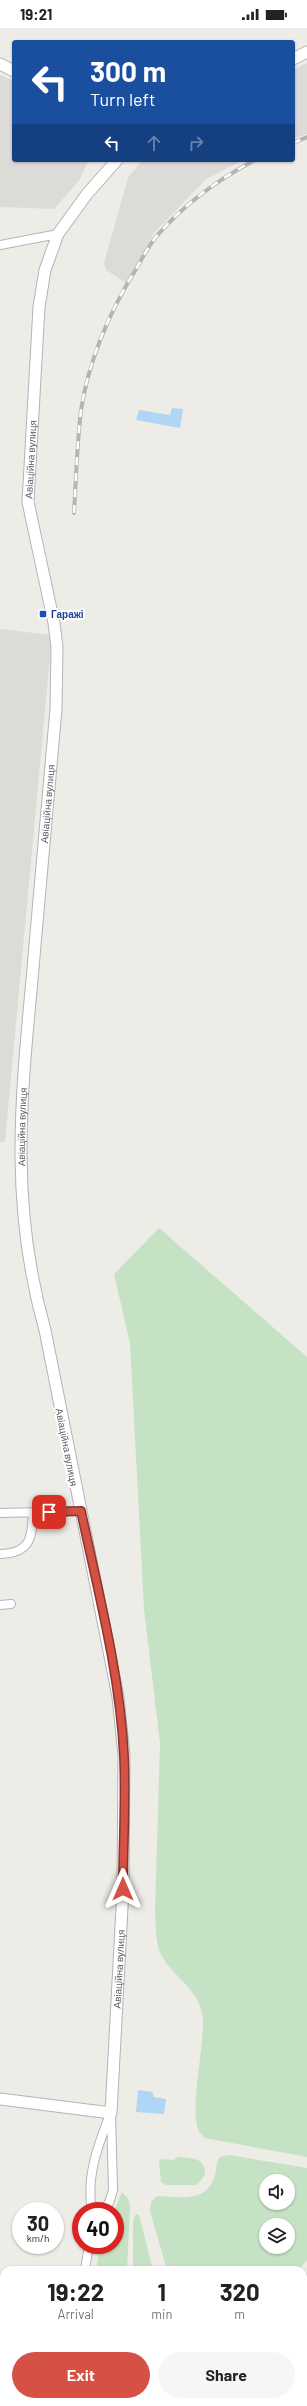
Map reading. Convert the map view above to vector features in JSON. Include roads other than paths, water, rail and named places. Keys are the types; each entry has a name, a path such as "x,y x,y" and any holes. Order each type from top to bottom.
{"street":[{"path":"295,57 307,52"},
{"path":"0,64 12,70"},
{"name":"Авіаційна вулиця","path":"111,2113 123,1889 124,1755 116,1690 45,1330 30,1274 22,1215 20,1173 22,1101 56,709 57,671 54,623 40,567 28,502 38,307 45,270 58,234 87,194 115,162"},
{"path":"0,244 58,234"},
{"path":"0,1514 81,1511"},
{"path":"0,1554 19,1551 24,1548 32,1535 33,1513"},
{"path":"0,1605 11,1604"},
{"path":"0,2099 111,2113"},
{"path":"91,2202 90,2177 98,2145 111,2113"},
{"path":"109,2202 113,2190 111,2113"},
{"path":"86,2266 88,2254"}],"water":[{"path":"172,408 183,409 180,428 136,420 139,410 170,415"},
{"path":"138,2090 152,2092 154,2097 166,2099 164,2114 136,2112"}],"railway":[{"path":"295,142 307,137"},
{"path":"74,513 78,436 81,410 89,373 101,337 117,302 150,245 166,226 201,194 227,176 252,162"}],"place":[{"name":"Гаражі","path":"43,614"}]}
